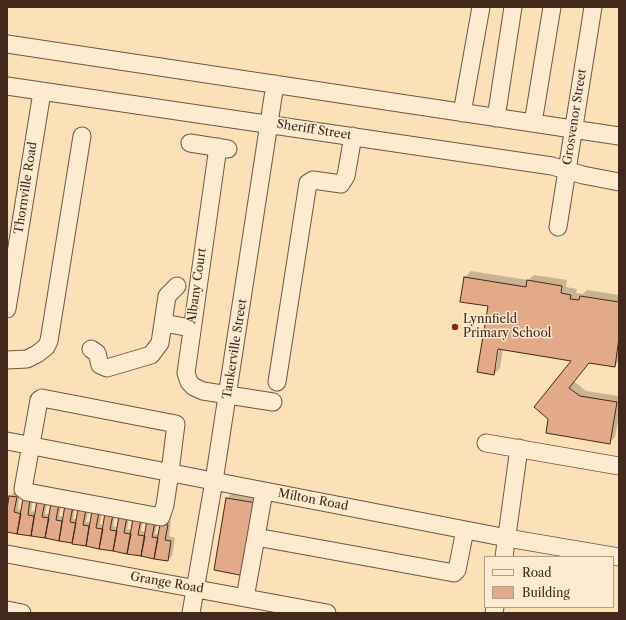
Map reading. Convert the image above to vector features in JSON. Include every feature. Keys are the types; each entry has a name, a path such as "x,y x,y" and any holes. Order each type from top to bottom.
{"street":[{"path":"462,112 481,7"},
{"path":"496,118 513,7"},
{"path":"533,123 552,7"},
{"name":"Grosvenor Street","path":"558,227 593,7"},
{"path":"7,44 619,136"},
{"name":"Tankerville Street","path":"191,613 228,395 275,84"},
{"name":"Sheriff Street","path":"7,86 353,136 567,170 583,175 619,182"},
{"name":"Thornville Road","path":"7,309 42,92"},
{"path":"7,360 27,359 46,347 49,341 82,136"},
{"path":"277,382 308,183 313,180 341,184 346,176 353,136"},
{"name":"Albany Court","path":"190,143 224,148 191,328 186,373 189,382 194,387 203,391 273,402"},
{"path":"91,349 97,353 100,365 107,368 151,355 160,343 167,296 177,286"},
{"path":"163,323 191,328"},
{"path":"42,398 174,423 177,426 163,515 157,518 27,492 23,489 31,445 39,400 42,398"},
{"name":"Milton Road","path":"7,440 465,530 613,556"},
{"path":"486,443 619,466"},
{"path":"504,556 519,448"},
{"path":"245,598 264,491"},
{"path":"256,537 454,573 457,570 465,530"},
{"name":"Grange Road","path":"7,554 327,613"},
{"path":"7,610 22,613"}],"building":[{"path":"464,277 526,287 527,280 562,286 561,293 571,295 570,299 579,300 580,296 619,302 619,338 615,367 589,363 569,388 580,396 617,402 610,444 546,433 548,419 534,407 571,361 498,349 494,375 477,372 488,306 460,302"},
{"path":"9,496 17,497 14,512 21,514 17,534 7,532 7,510"},
{"path":"23,498 30,499 28,515 34,516 31,536 17,534"},
{"path":"226,498 257,503 245,576 214,570"},
{"path":"37,501 45,502 42,517 49,518 45,538 31,536"},
{"path":"51,503 59,504 56,520 62,521 59,541 45,538"},
{"path":"65,505 73,506 70,522 76,523 72,543 59,541"},
{"path":"78,509 86,510 83,525 89,526 86,546 72,544"},
{"path":"92,511 99,512 96,528 103,529 99,549 86,546"},
{"path":"105,513 113,514 110,530 117,531 113,551 99,549"},
{"path":"119,516 127,517 124,533 131,534 127,554 113,551"},
{"path":"133,518 141,519 138,535 145,536 141,556 127,554"},
{"path":"147,520 155,522 152,537 158,538 154,559 141,556"},
{"path":"160,524 168,525 165,540 171,541 168,561 154,559"}],"place":[{"name":"Lynnfield Primary School","path":"455,327"}]}
